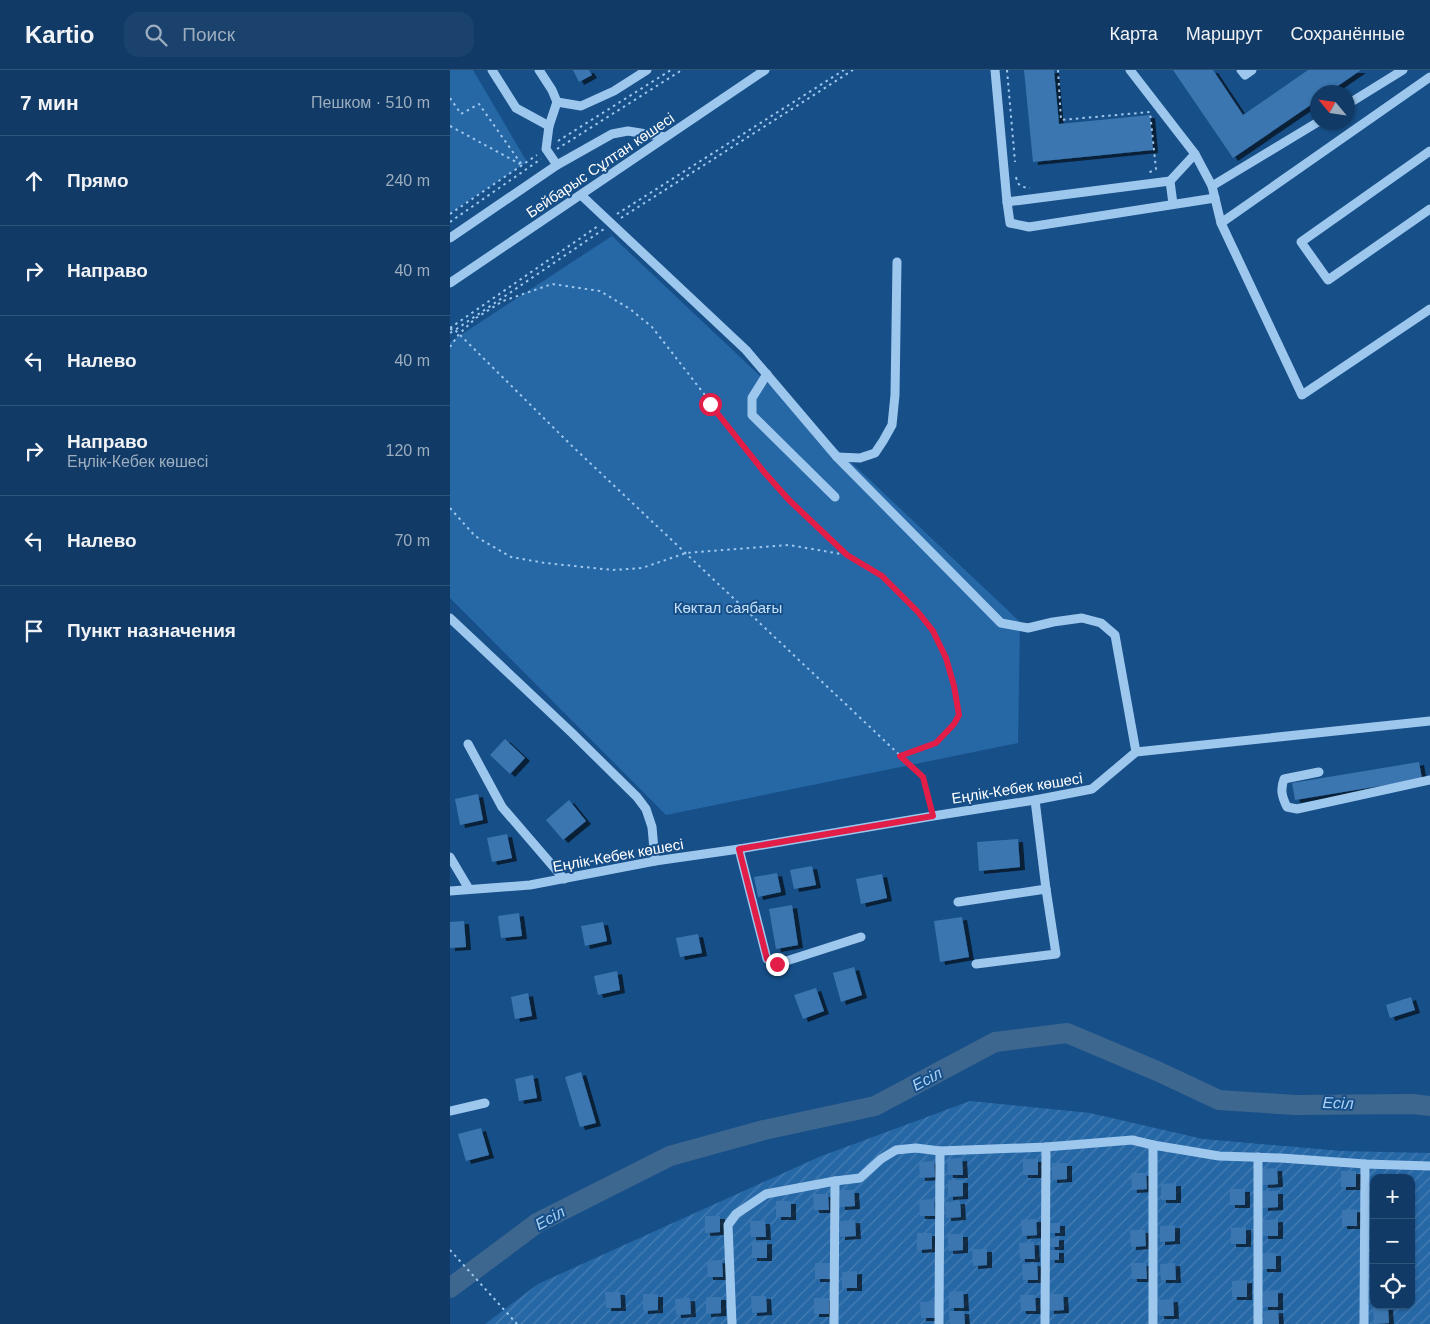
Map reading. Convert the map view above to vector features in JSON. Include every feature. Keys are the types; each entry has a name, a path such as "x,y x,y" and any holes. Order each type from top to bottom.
{"street":[{"path":"492,70 516,108 549,126"},
{"path":"539,70 552,90 557,102 549,126 548,151 557,165"},
{"path":"557,102 581,106 614,90 647,70"},
{"name":"Бейбарыс Сұлтан көшесі","path":"450,283 765,70"},
{"path":"995,70 1010,223 1029,227 1215,198"},
{"path":"1130,70 1195,154 1212,186 1221,223 1302,395 1430,309"},
{"path":"1241,70 1245,75 1252,70"},
{"path":"1355,100 1403,70"},
{"path":"1221,223 1430,78"},
{"path":"1212,186 1310,127"},
{"path":"450,238 557,165 612,134 628,131 665,137"},
{"path":"1430,150 1301,242 1328,280 1430,209"},
{"path":"1007,202 1170,181 1195,154"},
{"path":"1170,181 1174,204"},
{"path":"581,195 746,350 837,457 1001,623 1028,628 1082,618 1101,623 1115,635 1136,752 1430,721"},
{"path":"837,457 860,458 874,453 892,425 895,395 897,262"},
{"path":"767,374 752,398 752,415 835,497"},
{"path":"450,618 637,797 646,809 652,827 655,861"},
{"path":"468,744 502,807 564,879"},
{"name":"Еңлік-Кебек көшесі","path":"450,891 530,885 655,861 739,849 1092,789 1136,752"},
{"path":"1319,772 1284,779 1282,795 1287,807 1297,809 1430,780"},
{"path":"976,964 1056,954 1035,800"},
{"path":"739,849 767,959 777,964 861,937"},
{"path":"450,857 469,889"},
{"path":"958,902 1046,889"},
{"path":"450,1111 485,1103"},
{"path":"732,1324 728,1225 736,1214 766,1194 860,1178 881,1159 896,1150 916,1148 940,1151 1046,1147 1132,1140 1219,1156 1430,1166"},
{"path":"1153,1145 1153,1324"},
{"path":"1045,1324 1046,1147"},
{"path":"939,1324 940,1151"},
{"path":"1258,1157 1258,1324"},
{"path":"1364,1324 1365,1164"},
{"path":"834,1324 835,1182"}],"path":[{"path":"450,222 548,151 671,70"},
{"path":"450,214 522,165 682,70"},
{"path":"450,329 610,222 844,70"},
{"path":"450,333 610,222 853,70"},
{"path":"1007,70 1015,168"},
{"path":"1058,70 1061,120 1150,112 1156,170 1145,175"},
{"path":"450,98 461,114 479,104 522,165"},
{"path":"450,126 522,165"},
{"path":"1016,178 1017,183 1021,187 1029,188"},
{"path":"450,347 459,334 476,318 503,301 552,284 600,291 630,309 652,327 764,472 789,500 847,555 882,576 918,612 933,631 946,658 954,686 959,715 954,724 936,743 900,756"},
{"path":"450,329 455,330 572,446 923,777 933,816"},
{"path":"450,508 475,536 511,557 545,563 613,570 642,568 686,553 789,545 847,555"},
{"path":"450,1250 517,1324"}],"green space":[{"path":"450,70 473,70 527,162 450,213"},
{"name":"Көктал саябағы","path":"612,236 1020,622 1018,743 666,815 450,598 450,342"},
{"path":"970,1101 1090,1113 1203,1139 1341,1151 1430,1153 1430,1324 485,1324 538,1284 819,1157"}],"building":[{"path":"573,70 589,70 592,75 579,82"},
{"path":"1024,70 1054,70 1059,124 1150,115 1153,150 1033,162"},
{"path":"1173,70 1213,70 1243,115 1308,70 1361,70 1339,85 1310,85 1310,105 1233,158"},
{"path":"505,739 525,758 510,774 490,755"},
{"path":"1419,762 1422,779 1295,800 1292,783"},
{"path":"478,794 483,820 460,825 455,799"},
{"path":"569,800 586,821 563,840 546,820"},
{"path":"507,834 512,858 492,862 487,838"},
{"path":"1018,839 1020,867 979,871 977,842"},
{"path":"812,866 816,885 794,889 790,870"},
{"path":"777,873 781,892 758,897 754,877"},
{"path":"882,874 887,898 861,904 856,879"},
{"path":"792,905 798,945 776,949 769,909"},
{"path":"519,913 522,936 501,938 498,916"},
{"path":"962,917 969,957 940,962 934,921"},
{"path":"464,921 466,947 450,948 450,922"},
{"path":"603,922 607,941 585,946 581,926"},
{"path":"698,934 702,953 680,957 676,938"},
{"path":"854,967 862,995 841,1002 833,973"},
{"path":"617,971 620,990 598,995 594,976"},
{"path":"816,988 824,1011 803,1019 794,995"},
{"path":"528,993 532,1016 515,1019 511,997"},
{"path":"1411,997 1415,1010 1390,1018 1386,1005"},
{"path":"581,1072 596,1123 580,1127 565,1077"},
{"path":"533,1075 537,1098 519,1101 515,1079"},
{"path":"481,1128 489,1155 466,1161 458,1134"},
{"path":"962,1158 963,1175 948,1175 947,1159"},
{"path":"1023,1159 1038,1159 1038,1175 1023,1175"},
{"path":"934,1161 935,1177 920,1178 919,1162"},
{"path":"1052,1163 1067,1163 1067,1179 1052,1180"},
{"path":"1277,1168 1278,1184 1263,1185 1262,1169"},
{"path":"1341,1171 1356,1171 1356,1187 1341,1187"},
{"path":"1131,1173 1146,1173 1147,1189 1132,1190"},
{"path":"948,1180 963,1180 963,1196 948,1197"},
{"path":"1176,1183 1176,1200 1161,1200 1161,1184"},
{"path":"1230,1189 1245,1189 1245,1205 1230,1205"},
{"path":"839,1190 854,1190 855,1206 840,1207"},
{"path":"1263,1191 1278,1191 1278,1207 1263,1208"},
{"path":"813,1194 828,1194 829,1210 814,1210"},
{"path":"934,1199 935,1216 920,1216 919,1200"},
{"path":"776,1201 791,1201 791,1217 776,1217"},
{"path":"960,1201 961,1217 946,1218 945,1202"},
{"path":"1357,1209 1357,1226 1342,1226 1342,1210"},
{"path":"705,1216 720,1216 720,1232 705,1233"},
{"path":"1036,1219 1037,1235 1022,1236 1021,1220"},
{"path":"1278,1219 1278,1236 1263,1236 1263,1220"},
{"path":"855,1220 856,1236 840,1237 840,1221"},
{"path":"750,1221 765,1221 766,1237 751,1237"},
{"path":"1050,1223 1060,1223 1060,1233 1050,1233"},
{"path":"1175,1225 1175,1241 1160,1242 1160,1226"},
{"path":"1246,1227 1246,1244 1231,1244 1231,1228"},
{"path":"1130,1230 1145,1230 1146,1246 1131,1247"},
{"path":"917,1233 932,1233 932,1249 917,1250"},
{"path":"948,1234 963,1234 963,1250 948,1251"},
{"path":"1059,1237 1059,1247 1050,1247 1049,1238"},
{"path":"767,1241 767,1258 752,1258 752,1242"},
{"path":"1034,1242 1035,1259 1020,1259 1019,1243"},
{"path":"972,1249 987,1249 987,1265 973,1266"},
{"path":"1049,1250 1059,1250 1059,1260 1050,1260"},
{"path":"1261,1253 1276,1253 1276,1269 1262,1269"},
{"path":"722,1260 723,1277 708,1277 707,1261"},
{"path":"815,1263 830,1263 831,1279 815,1279"},
{"path":"1037,1263 1038,1280 1023,1280 1022,1264"},
{"path":"1131,1263 1146,1263 1147,1279 1132,1279"},
{"path":"1175,1263 1176,1280 1161,1280 1160,1264"},
{"path":"857,1271 857,1288 842,1288 842,1272"},
{"path":"1247,1280 1247,1297 1232,1297 1232,1281"},
{"path":"1278,1290 1278,1307 1263,1307 1263,1291"},
{"path":"963,1291 964,1308 949,1308 949,1292"},
{"path":"605,1292 620,1292 621,1308 606,1308"},
{"path":"643,1294 658,1294 658,1310 643,1311"},
{"path":"1048,1294 1063,1294 1064,1310 1049,1311"},
{"path":"1020,1295 1035,1295 1036,1311 1021,1311"},
{"path":"751,1296 766,1296 767,1312 752,1313"},
{"path":"706,1297 721,1297 721,1313 706,1314"},
{"path":"690,1298 691,1314 676,1315 675,1299"},
{"path":"814,1298 829,1298 829,1314 814,1314"},
{"path":"1173,1299 1174,1316 1159,1316 1158,1300"},
{"path":"935,1301 936,1318 921,1318 920,1302"},
{"path":"1373,1309 1388,1309 1389,1323 1374,1324"},
{"path":"1278,1310 1279,1324 1264,1324 1263,1311"},
{"path":"949,1311 964,1311 965,1324 950,1324"}],"waterway":[{"name":"Есіл","path":"450,1288 537,1223 670,1156 764,1130 875,1106 995,1042 1067,1033 1157,1071 1219,1100 1295,1105 1413,1104 1430,1106"}],"route":[{"path":"710,404 764,472 789,500 847,555 882,576 918,612 933,631 946,658 954,686 959,715 954,724 936,743 900,756 923,777 933,816 739,849 767,959 777,964"}]}
